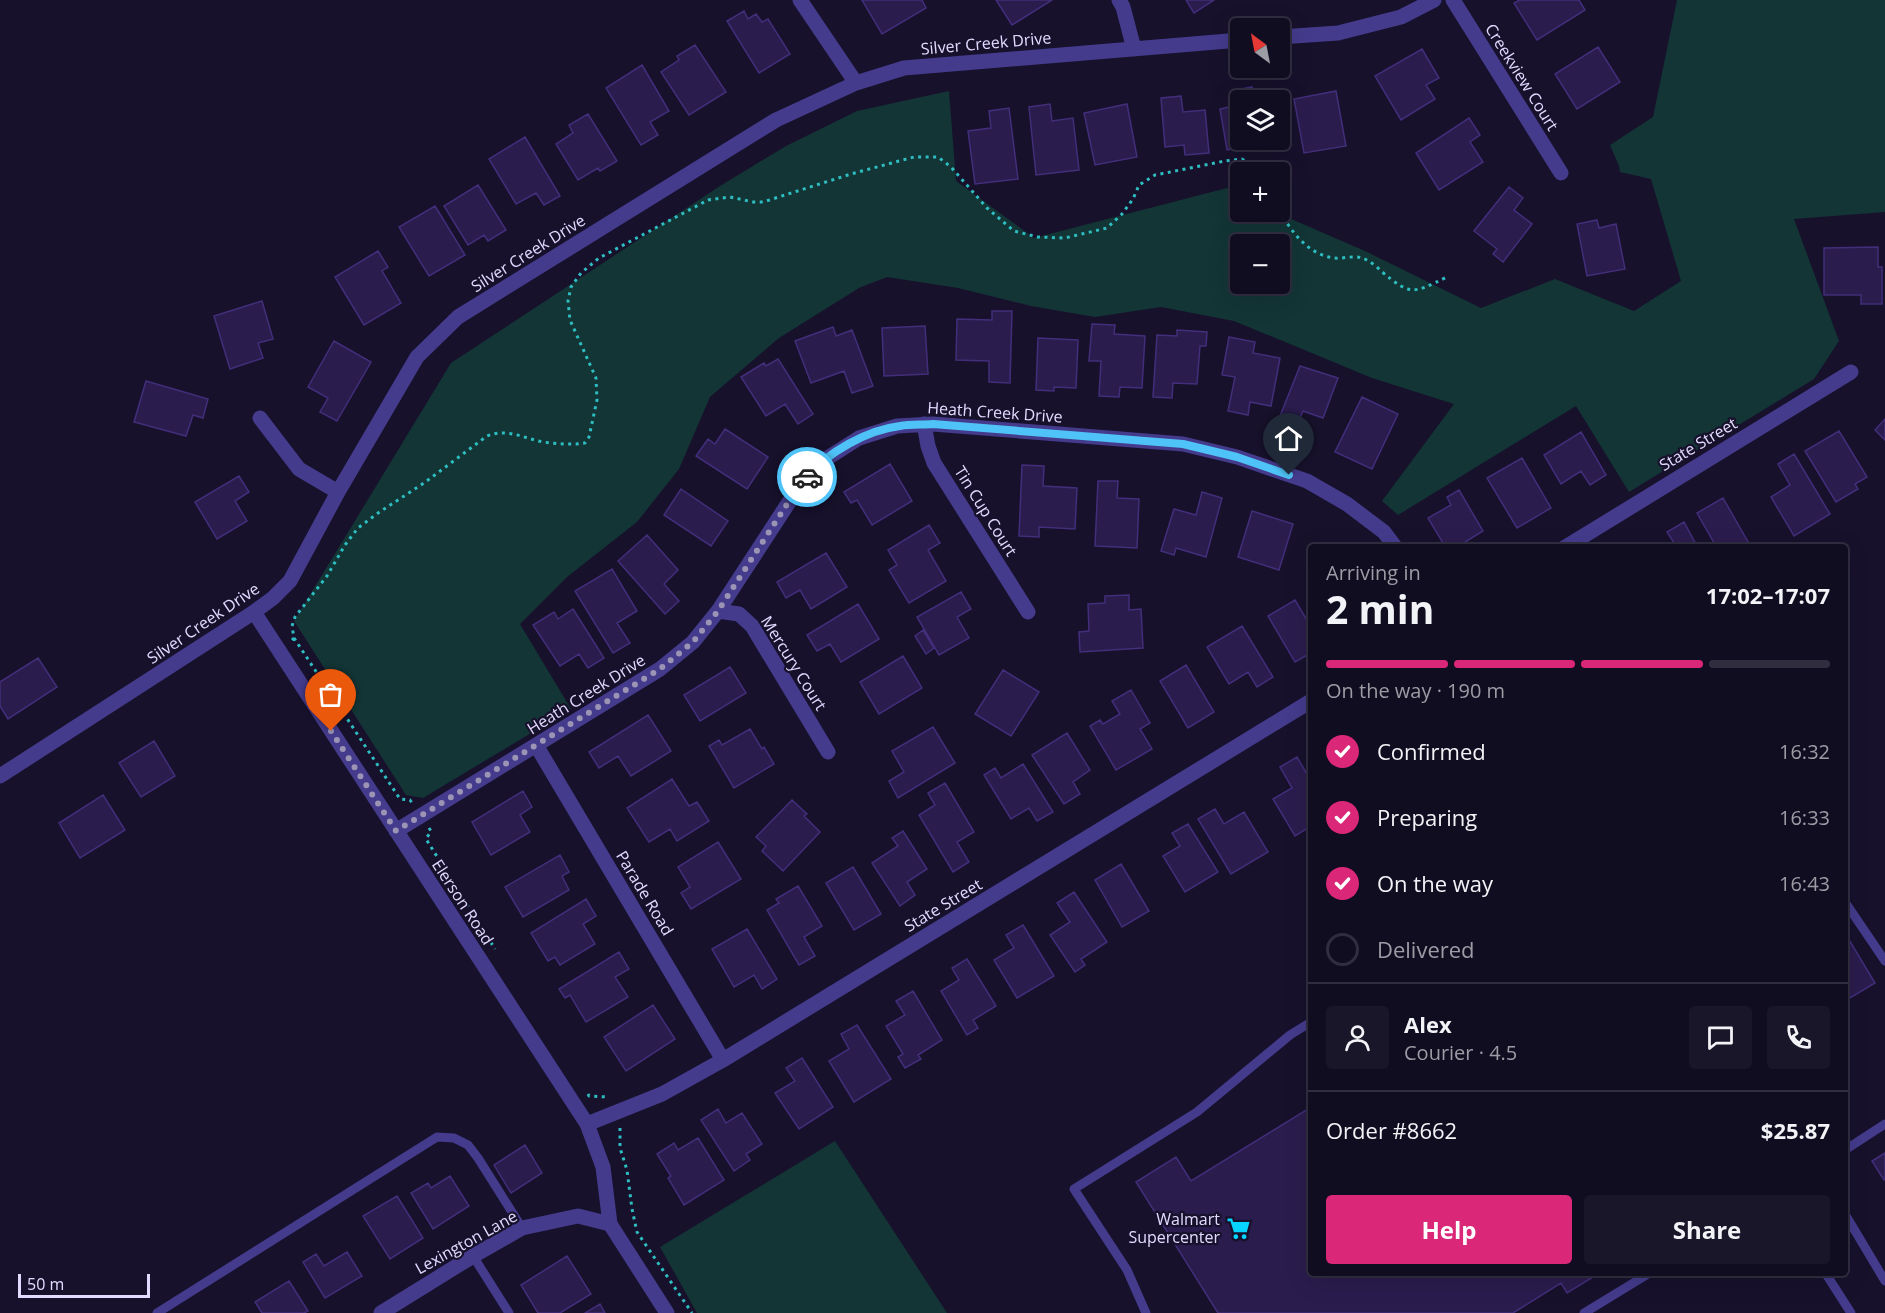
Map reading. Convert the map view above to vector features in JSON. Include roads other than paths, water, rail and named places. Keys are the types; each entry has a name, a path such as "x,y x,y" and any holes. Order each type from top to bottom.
{"street":[{"path":"800,0 856,83"},
{"path":"1119,0 1134,49"},
{"path":"1290,37 1338,33 1401,17 1434,0"},
{"name":"Creekview Court","path":"1453,0 1561,173"},
{"name":"Silver Creek Drive","path":"0,776 254,612 290,581 338,492 417,357 458,317 776,120 856,83 904,68 1230,41"},
{"name":"State Street","path":"1570,544 1851,372"},
{"path":"260,418 299,469 338,492"},
{"name":"Heath Creek Drive","path":"396,831 660,669 693,642 718,611 791,498 818,464 858,438 897,426 924,424 1183,444 1237,457 1306,482 1347,504 1384,532 1393,544"},
{"name":"Tin Cup Court","path":"924,424 934,463 1028,612"},
{"name":"Mercury Court","path":"718,611 739,614 752,626 828,752"},
{"name":"Elerson Road","path":"254,612 586,1124 603,1167 610,1224"},
{"name":"State Street","path":"586,1124 662,1094 723,1060 1308,703"},
{"name":"Parade Road","path":"536,746 723,1060"},
{"name":"Lexington Lane","path":"381,1313 522,1228 578,1216 610,1224"},
{"path":"610,1224 667,1313"}],"lane":[{"path":"1848,906 1885,961"},
{"path":"1146,1313 1127,1270 1074,1190 1197,1112 1290,1035 1308,1024"},
{"path":"1848,1148 1885,1124"},
{"path":"157,1313 436,1137 454,1138 468,1145 522,1228"},
{"path":"1848,1219 1885,1281"},
{"path":"473,1256 508,1313"},
{"path":"1584,1313 1645,1276"},
{"path":"1827,1276 1851,1313"}],"place":[{"name":"Walmart Supercenter","path":"1238,1228"}]}
